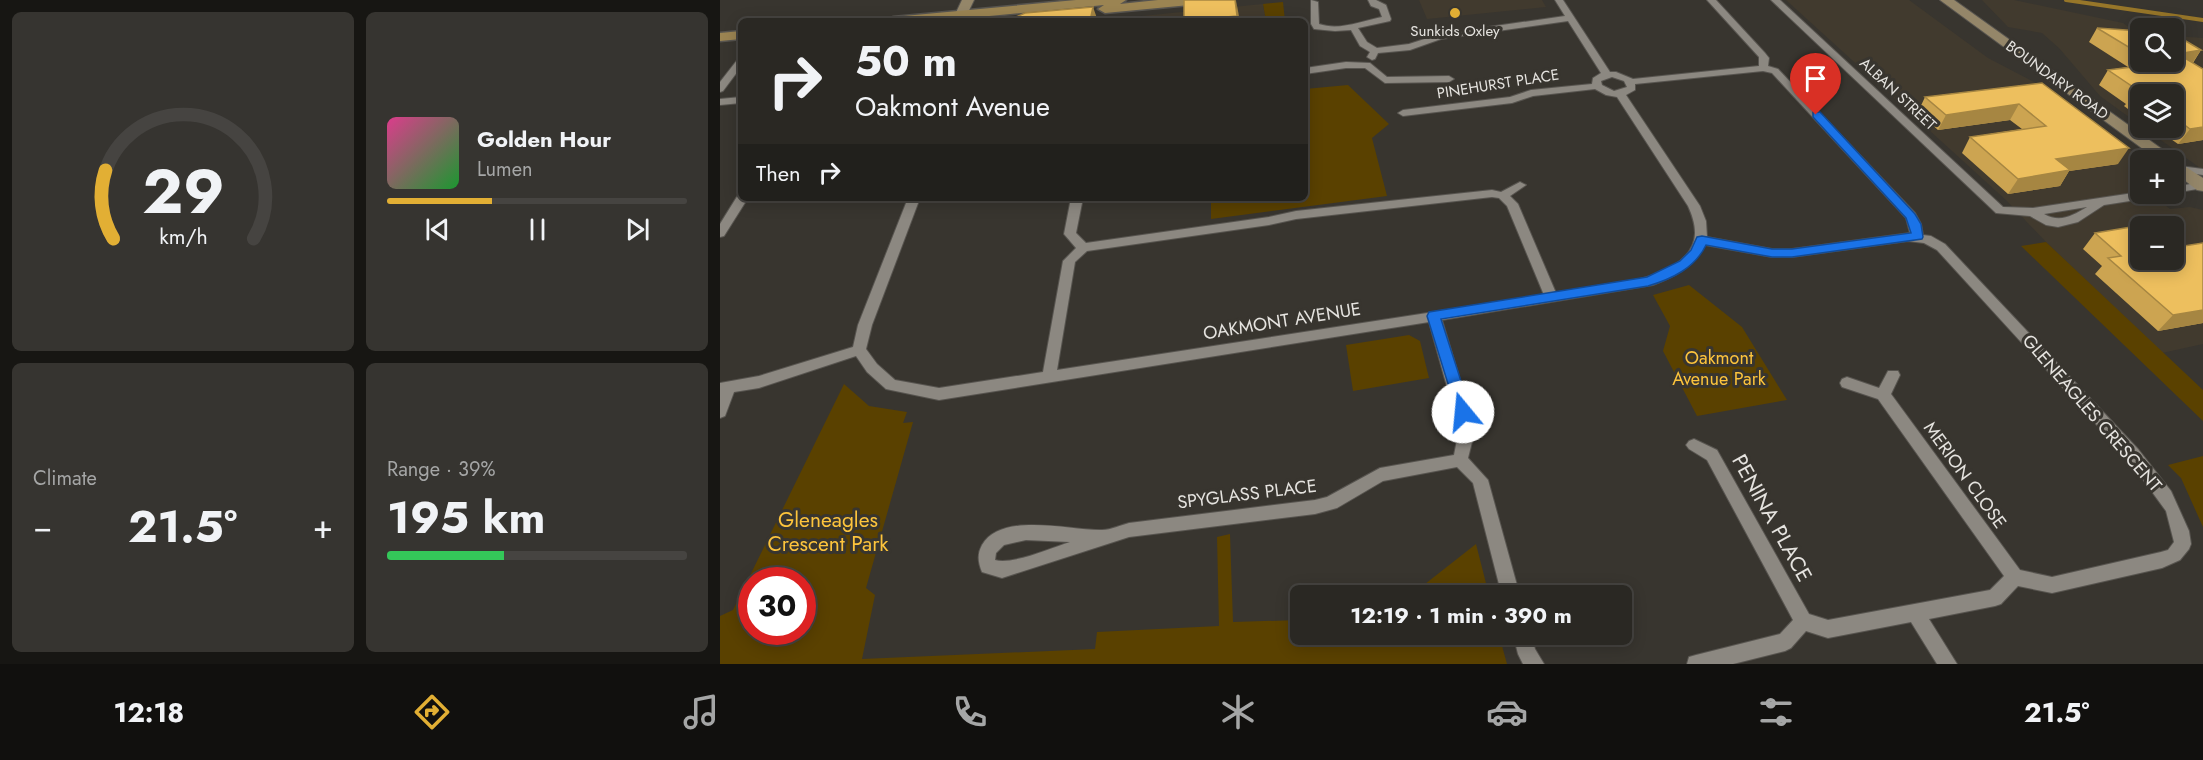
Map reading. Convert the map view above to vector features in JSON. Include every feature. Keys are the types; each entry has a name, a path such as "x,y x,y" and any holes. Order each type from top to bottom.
{"main road":[{"path":"959,18 968,0"},
{"path":"959,18 977,11 1119,0"},
{"path":"1023,18 1200,0"},
{"name":"BOUNDARY ROAD","path":"1947,0 2153,150"},
{"path":"720,37 738,35"},
{"path":"720,50 738,48"},
{"name":"BOUNDARY ROAD","path":"2184,171 2202,181"}],"street":[{"path":"1314,2 1316,12 1313,15 1317,27 1354,28 1387,19 1383,7 1372,0"},
{"path":"1559,0 1607,75"},
{"path":"1711,0 1762,54 1763,68"},
{"name":"ALBAN STREET","path":"1775,0 2000,210 2033,212 2044,220 2066,224 2102,203 2130,198"},
{"path":"1354,28 1363,44 1375,51 1417,45 1440,37 1571,18"},
{"path":"1367,65 1375,51"},
{"path":"720,89 738,65"},
{"path":"1308,71 1346,65 1367,65 1385,80 1449,79"},
{"path":"1620,94 1695,206 1702,226 1702,240 1772,253 1792,253 1917,237 1915,224 1904,208 1775,71 1763,68 1631,82 1624,77 1607,75 1596,80 1597,86 1609,93 1620,94 1632,88 1631,82"},
{"name":"PINEHURST PLACE","path":"1403,113 1512,100 1531,93 1597,86"},
{"path":"720,102 738,100"},
{"path":"2184,187 2202,181"},
{"path":"1503,196 1520,185"},
{"path":"1049,376 1069,261 1083,248 1106,243 1269,221 1296,215 1474,193 1492,193 1503,196 1512,204 1552,298"},
{"path":"720,233 740,201"},
{"path":"720,412 724,389 759,382 859,350 865,325 913,201"},
{"path":"1076,201 1070,234 1083,248"},
{"name":"GLENEAGLES CRESCENT","path":"1917,237 1930,240 1941,247 2133,454 2159,486 2176,514 2182,530 2182,544 2174,555 2162,560 2052,585 2014,577"},
{"name":"OAKMONT AVENUE","path":"859,350 872,368 891,385 939,394 1648,282 1685,264 1696,252 1702,240"},
{"path":"1434,316 1467,430 1460,460 1480,480 1508,585"},
{"path":"1847,383 1883,396 1893,375"},
{"name":"MERION CLOSE","path":"1883,396 2014,577"},
{"name":"PENINA PLACE","path":"1694,445 1712,455 1803,621"},
{"name":"SPYGLASS PLACE","path":"1104,538 1022,532 1005,535 995,541 988,550 986,561 988,566 994,568 1009,568 1143,527 1315,507 1331,503 1380,475 1460,460"},
{"path":"1696,664 1785,642 1803,621 1828,629 1995,597 2014,577"},
{"path":"1915,613 1948,664"},
{"path":"1525,645 1527,654 1535,664"}],"shaded area":[{"name":"Sunkids Oxley","path":"1419,0 1542,0 1546,7 1427,19"},
{"path":"1786,0 1909,0 1988,58 2055,93 2130,150 2130,204 2164,204 2170,209 2190,207 2203,210 2203,344 2162,353 2046,242 2007,201"},
{"path":"1982,0 2014,0 2123,23 2130,28 2130,72 2184,72 2184,37 2203,38 2203,170 2184,156 2184,150 2175,150 2158,138 2184,138 2184,84 2130,84 2130,118 2100,96 2059,48 2042,33 2008,27"},
{"path":"1263,4 1265,18 1121,18"}],"green space":[{"path":"1283,2 1285,18 1265,18 1263,4"},
{"path":"1348,85 1389,124 1372,138 1387,196 1211,219 1211,201 1308,201 1308,89"},
{"path":"2046,242 2203,390 2203,421 2021,246"},
{"name":"Oakmont Avenue Park","path":"1689,285 1742,327 1787,400 1697,416 1663,351 1670,326 1653,295"},
{"path":"1409,335 1420,341 1429,378 1353,391 1346,345"},
{"name":"Gleneagles Crescent Park","path":"844,384 869,406 907,412 903,423 913,422 866,588 875,595 862,659 1095,649 1097,632 1219,626 1217,537 1230,534 1233,622 1290,620 1290,645 1502,645 1507,664 720,664 720,616 733,610 738,600 738,645 816,645 816,567 754,567"},
{"path":"2203,456 2203,527 2181,478 2168,465"},
{"path":"1476,544 1486,585 1424,585"}],"building":[{"path":"1184,0 1235,0 1237,16 1184,18"},
{"path":"1093,7 1091,18 1014,18 1025,13"},
{"path":"2097,28 2130,30 2130,48"},
{"path":"2184,40 2201,50 2184,53"},
{"path":"2184,58 2203,69 2203,127 2190,129 2184,124 2184,84 2130,85 2108,70 2130,67 2130,72 2184,72"},
{"path":"2042,83 2129,148 2056,159 2070,170 2018,179 1970,137 2046,126 2019,104 1946,115 1925,97"},
{"path":"2130,227 2130,270 2184,270 2184,246 2203,243 2203,310 2173,315 2108,258 2121,256 2095,233"}],"waterway":[{"path":"2066,0 2203,20"}],"place":[{"name":"Sunkids Oxley","path":"1455,13"}],"route":[{"path":"1463,412 1434,316 1648,282 1672,273 1685,264 1696,252 1702,240 1772,253 1792,253 1917,237 1911,216 1816,115"}]}
